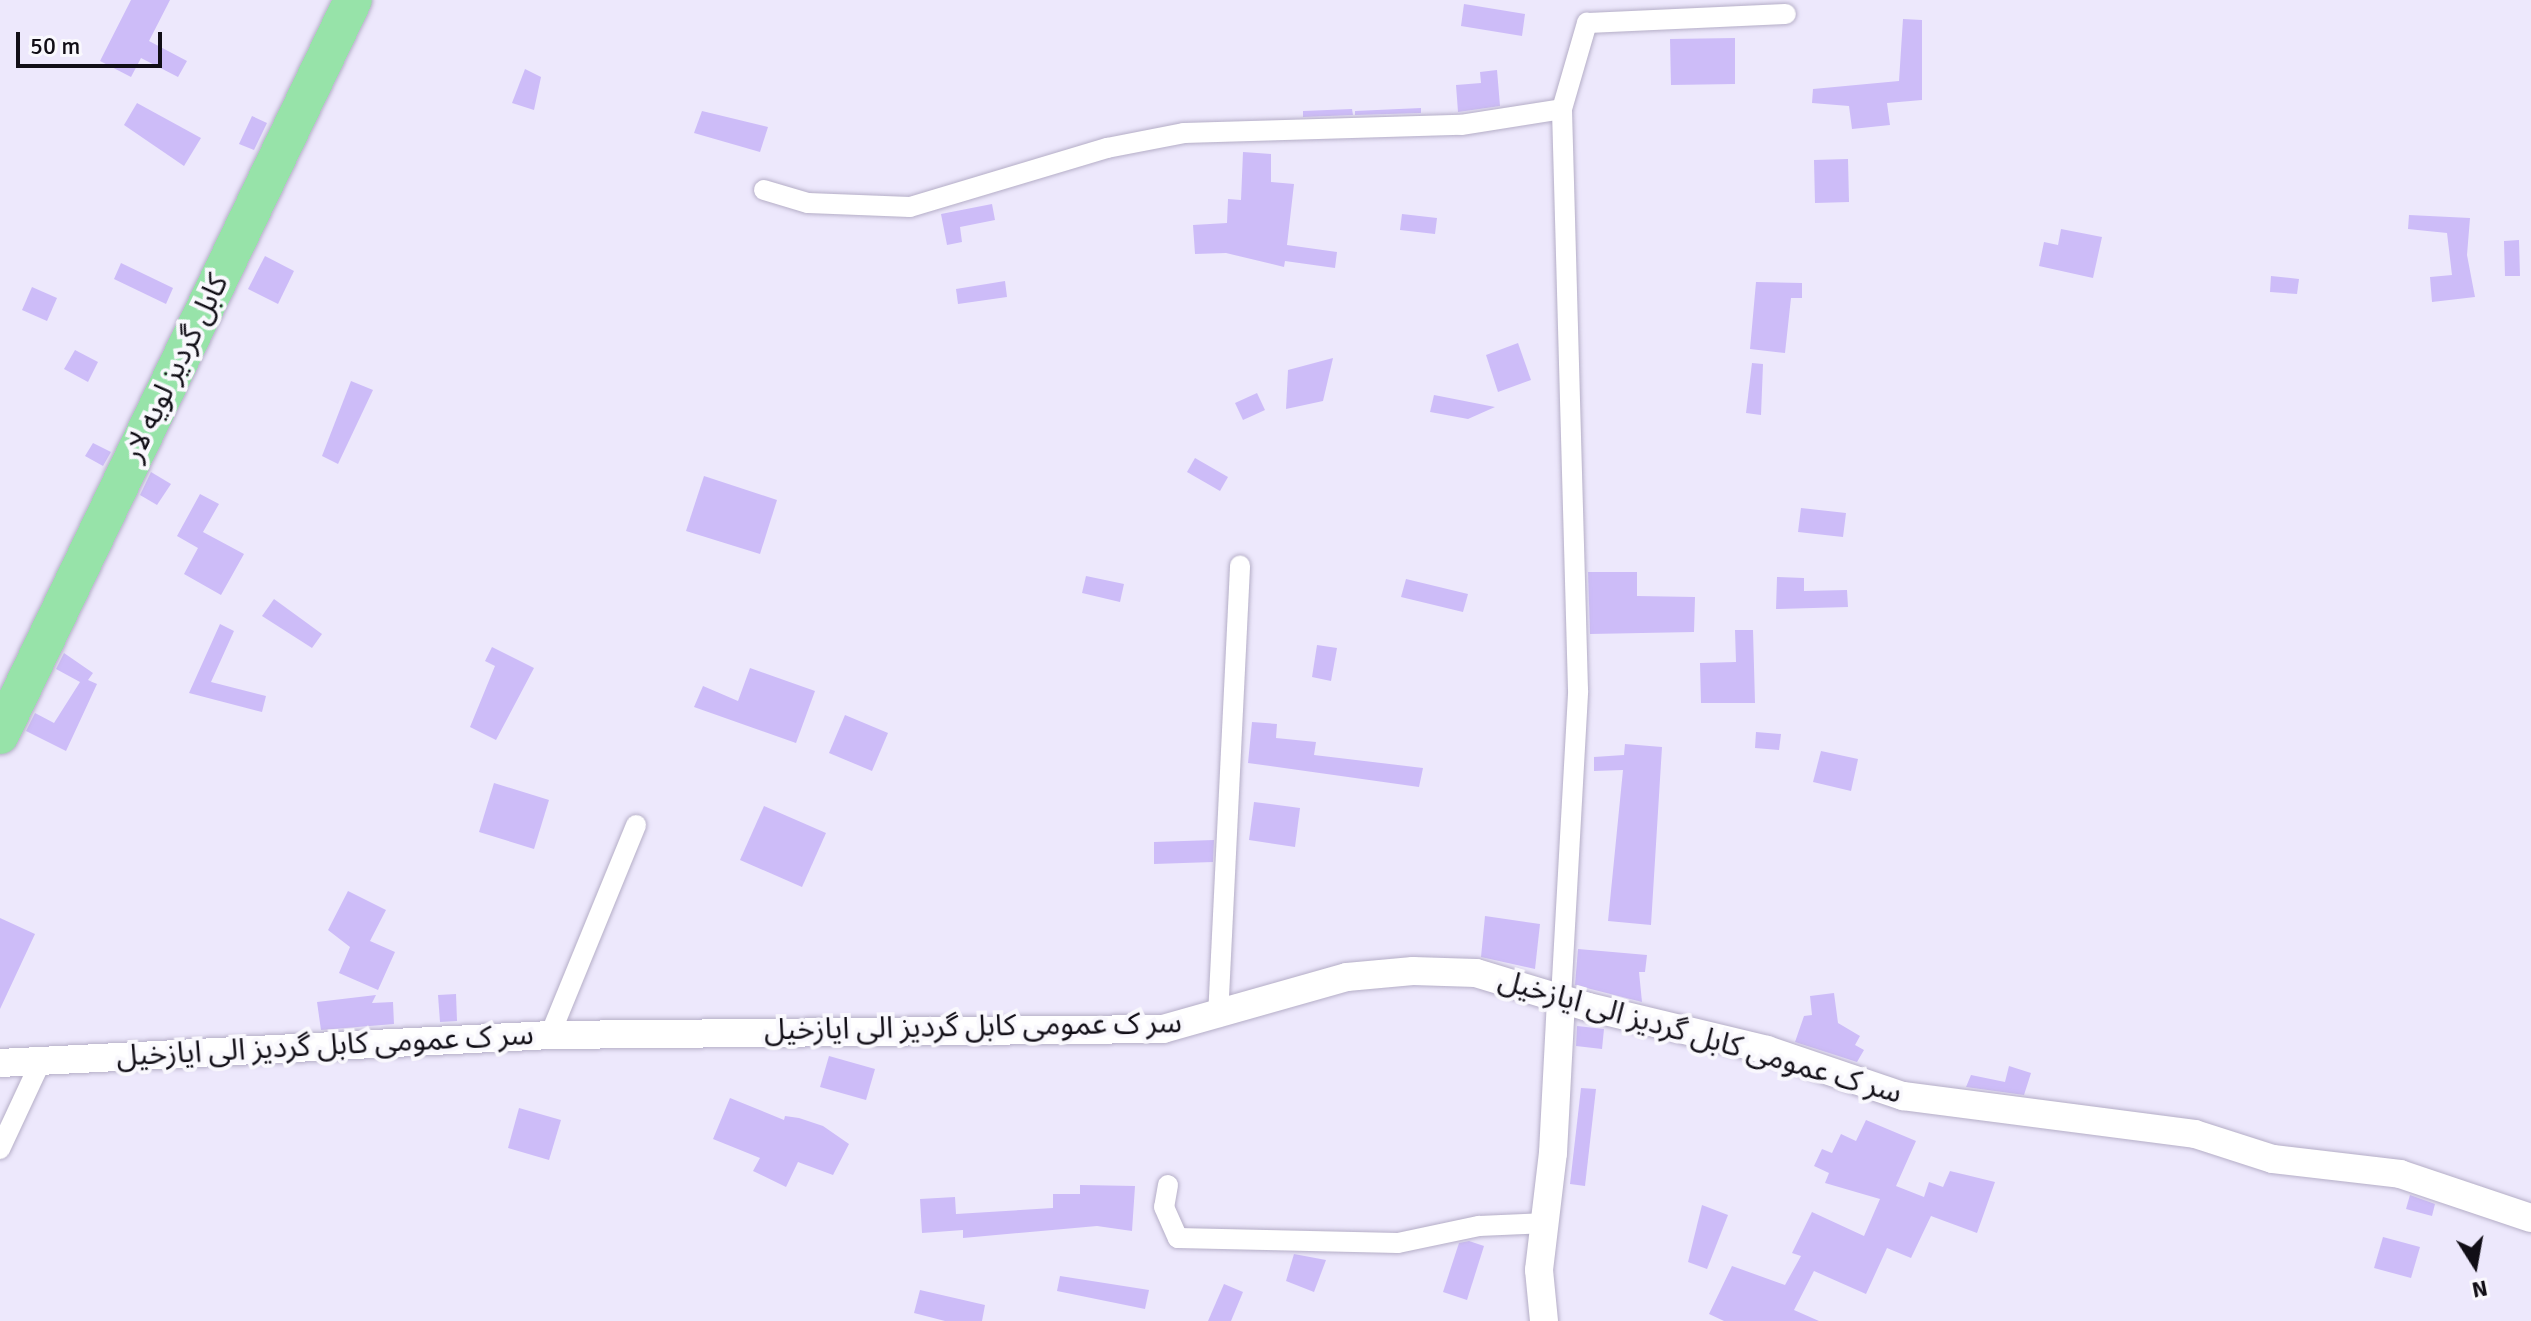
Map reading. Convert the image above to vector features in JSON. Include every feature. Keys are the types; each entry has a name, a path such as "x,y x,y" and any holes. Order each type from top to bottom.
{"highway":[{"name":"کابل گردیز لویه لار","path":"0,735 353,0"}],"main road":[{"name":"سر ک عمومی کابل گردیز الی ایازخیل","path":"0,1063 550,1035 1163,1029 1218,1017 1347,977 1413,971 1476,973 1561,998 1767,1050 1903,1096 2195,1134 2273,1159 2400,1174 2531,1218"},
{"path":"1544,1321 1539,1270 1547,1223 1561,998"}],"street":[{"path":"1561,998 1578,690 1562,109 1587,23 1786,14"},
{"path":"764,190 808,203 910,207 1107,148 1184,133 1461,125 1562,109"},
{"path":"1218,1017 1240,566"},
{"path":"550,1035 636,825"},
{"path":"0,1149 41,1061"},
{"path":"1168,1185 1164,1207 1178,1238 1398,1243 1479,1226 1547,1223"}],"building":[{"path":"131,0 170,0 149,41 187,61 178,77 141,58 131,77 100,61"},
{"path":"1464,4 1525,14 1522,36 1461,26"},
{"path":"1903,19 1922,20 1922,100 1887,103 1890,125 1852,129 1849,106 1812,103 1813,89 1899,81"},
{"path":"1735,38 1735,84 1671,85 1670,39"},
{"path":"525,69 541,77 534,110 512,103"},
{"path":"1497,70 1500,106 1458,112 1456,85 1481,83 1480,72"},
{"path":"137,103 201,138 184,166 124,125"},
{"path":"1421,108 1421,113 1355,115 1355,111"},
{"path":"1352,109 1353,115 1303,117 1303,111"},
{"path":"702,111 768,127 760,152 694,133"},
{"path":"252,116 267,123 254,150 239,144"},
{"path":"1243,152 1271,154 1271,182 1294,184 1287,245 1337,252 1335,268 1285,261 1284,267 1226,253 1195,254 1193,225 1227,223 1228,199 1241,200"},
{"path":"1848,159 1849,202 1815,203 1814,160"},
{"path":"992,204 995,220 960,227 962,242 947,245 941,214"},
{"path":"1402,214 1437,218 1435,234 1400,230"},
{"path":"2409,215 2470,218 2467,255 2475,297 2432,302 2430,277 2452,275 2447,233 2408,229"},
{"path":"2061,229 2102,237 2093,278 2039,266 2044,242 2058,245"},
{"path":"2519,240 2520,276 2505,276 2504,241"},
{"path":"265,256 294,271 278,304 248,289"},
{"path":"121,263 173,288 166,304 114,279"},
{"path":"2271,276 2299,279 2297,294 2270,292"},
{"path":"1005,281 1007,297 958,304 956,289"},
{"path":"1756,282 1802,283 1802,298 1791,298 1785,353 1750,349"},
{"path":"32,287 57,298 47,321 22,310"},
{"path":"1518,343 1531,380 1498,392 1486,355"},
{"path":"75,350 98,362 88,382 64,369"},
{"path":"1333,358 1323,401 1286,409 1288,370"},
{"path":"1752,363 1763,364 1761,415 1746,413"},
{"path":"351,381 373,390 338,464 322,456"},
{"path":"1257,393 1265,410 1243,420 1235,403"},
{"path":"1434,395 1495,407 1468,419 1430,412"},
{"path":"93,443 111,452 103,466 85,456"},
{"path":"1195,458 1228,477 1220,491 1187,472"},
{"path":"151,472 171,484 157,505 140,495"},
{"path":"704,476 777,500 760,554 686,531"},
{"path":"200,494 219,504 203,532 244,554 221,595 184,574 198,548 177,536"},
{"path":"1801,508 1846,513 1843,537 1798,532"},
{"path":"1588,572 1637,572 1637,596 1695,597 1694,632 1590,634"},
{"path":"1086,576 1124,584 1120,602 1082,593"},
{"path":"1777,577 1804,578 1804,591 1847,590 1848,607 1776,609"},
{"path":"1406,579 1468,594 1463,612 1401,597"},
{"path":"274,599 322,634 312,648 262,616"},
{"path":"220,624 234,631 211,682 266,696 262,712 189,693"},
{"path":"1735,630 1753,630 1755,703 1701,703 1700,663 1736,662"},
{"path":"1317,645 1337,648 1331,681 1312,677"},
{"path":"492,647 534,668 496,740 470,727 495,666 485,661"},
{"path":"64,653 93,673 88,680 97,684 66,751 26,731 35,713 54,723 80,682 56,669"},
{"path":"750,668 815,691 796,743 694,707 703,686 738,701"},
{"path":"845,715 888,733 872,771 829,753"},
{"path":"1252,722 1277,724 1276,738 1316,742 1314,755 1423,768 1419,787 1248,763"},
{"path":"1756,732 1781,734 1779,750 1755,748"},
{"path":"1625,744 1662,747 1651,925 1608,921 1623,770 1594,771 1594,757 1624,755"},
{"path":"1821,751 1858,759 1851,791 1813,782"},
{"path":"494,783 549,800 534,849 479,832"},
{"path":"1254,802 1300,808 1295,847 1249,840"},
{"path":"764,806 826,833 802,887 740,860"},
{"path":"1214,840 1213,862 1154,864 1154,842"},
{"path":"348,891 386,910 370,941 395,952 378,990 339,973 350,947 328,930"},
{"path":"1485,916 1540,924 1535,969 1481,957"},
{"path":"0,918 35,934 0,1009"},
{"path":"1578,949 1647,955 1645,972 1639,972 1642,1002 1575,985"},
{"path":"1834,993 1838,1023 1860,1036 1855,1045 1864,1050 1857,1062 1795,1042 1804,1016 1812,1015 1810,996"},
{"path":"456,994 457,1021 440,1022 438,995"},
{"path":"376,995 372,1003 393,1002 394,1024 321,1030 317,1002"},
{"path":"1577,1026 1604,1029 1602,1049 1576,1046"},
{"path":"829,1056 875,1069 866,1100 820,1087"},
{"path":"2009,1066 2031,1073 2024,1095 1966,1087 1971,1075 2005,1082"},
{"path":"1581,1088 1596,1089 1585,1186 1570,1184"},
{"path":"730,1098 784,1120 785,1116 799,1118 823,1126 849,1144 833,1175 798,1162 786,1187 753,1171 760,1158 713,1139"},
{"path":"519,1108 561,1120 549,1160 508,1148"},
{"path":"1866,1120 1916,1141 1896,1186 1924,1197 1929,1182 1943,1187 1950,1171 1995,1182 1977,1233 1931,1216 1911,1258 1887,1248 1866,1294 1814,1271 1794,1310 1819,1321 1724,1321 1709,1314 1732,1266 1785,1285 1801,1256 1792,1253 1812,1212 1864,1236 1880,1199 1825,1183 1829,1173 1814,1166 1822,1149 1832,1153 1841,1134 1856,1141"},
{"path":"1080,1185 1135,1186 1132,1231 1097,1226 963,1238 963,1230 922,1233 920,1199 955,1197 956,1214 1053,1208 1053,1194 1080,1194"},
{"path":"2410,1195 2435,1204 2432,1216 2406,1209"},
{"path":"1702,1205 1728,1215 1707,1269 1688,1262"},
{"path":"2383,1237 2420,1247 2411,1278 2374,1268"},
{"path":"1469,1241 1484,1246 1467,1300 1443,1292 1459,1243"},
{"path":"1294,1254 1326,1260 1314,1292 1286,1281"},
{"path":"1060,1276 1149,1290 1145,1309 1057,1291"},
{"path":"1224,1284 1243,1292 1231,1321 1208,1321"},
{"path":"920,1290 985,1305 982,1321 945,1321 914,1313"}]}
